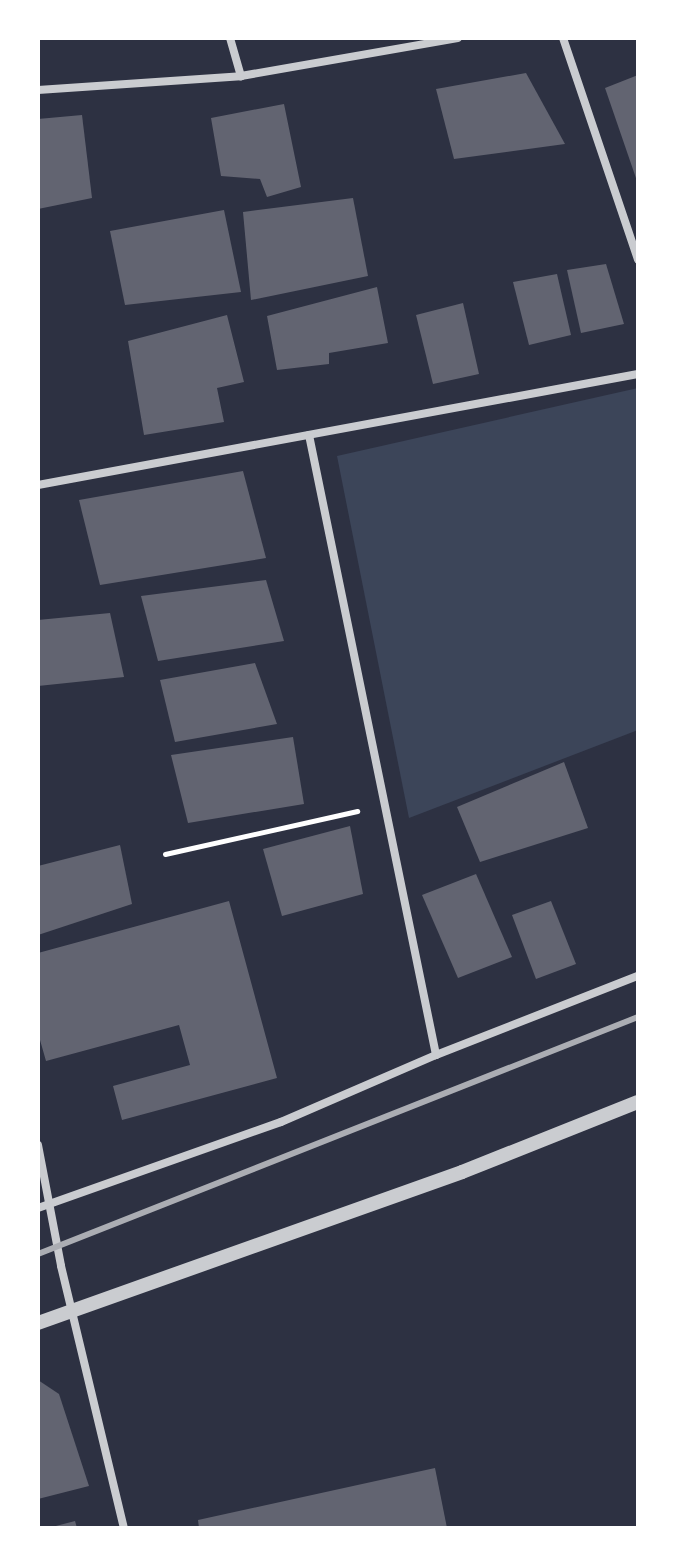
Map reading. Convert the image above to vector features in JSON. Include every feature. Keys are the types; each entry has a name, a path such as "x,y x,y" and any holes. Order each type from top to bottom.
{"street":[{"path":"230,38 241,76"},
{"path":"38,90 241,76 458,38"},
{"path":"563,38 638,260"},
{"path":"38,485 638,374"},
{"path":"309,435 436,1055"},
{"path":"38,1208 281,1122 436,1055 638,976"},
{"path":"38,1323 462,1172 638,1102"},
{"path":"38,1145 124,1528"}],"path":[{"path":"165,854 385,805"}],"shaded area":[{"path":"638,388 638,730 409,818 337,456"}],"building":[{"path":"526,73 565,144 454,159 436,89"},
{"path":"638,75 638,184 605,88"},
{"path":"284,104 301,187 267,197 260,179 221,176 211,118"},
{"path":"82,115 92,198 38,209 38,119"},
{"path":"353,198 368,276 251,300 243,212"},
{"path":"224,210 241,292 125,305 110,231"},
{"path":"606,264 624,324 581,333 567,270"},
{"path":"557,274 571,335 529,345 513,282"},
{"path":"377,287 388,343 329,353 329,364 277,370 267,316"},
{"path":"463,303 479,374 433,384 416,315"},
{"path":"227,315 244,382 217,388 224,422 144,435 128,341"},
{"path":"243,471 266,558 100,585 79,500"},
{"path":"266,580 284,641 158,661 141,596"},
{"path":"110,613 124,677 38,686 38,620"},
{"path":"255,663 277,724 175,742 160,680"},
{"path":"293,737 304,804 188,823 171,755"},
{"path":"564,762 588,828 480,862 457,807"},
{"path":"350,826 363,894 282,916 263,849"},
{"path":"120,845 132,904 38,935 38,866"},
{"path":"476,874 512,957 458,978 422,895"},
{"path":"229,901 277,1078 122,1120 113,1086 190,1065 179,1025 46,1061 38,1033 38,953"},
{"path":"551,901 576,964 536,979 512,915"},
{"path":"38,1380 59,1394 89,1486 38,1499"},
{"path":"435,1468 447,1528 199,1528 198,1520"},
{"path":"75,1521 77,1528 52,1528 52,1527"}],"railway":[{"path":"38,1254 638,1017"}]}
